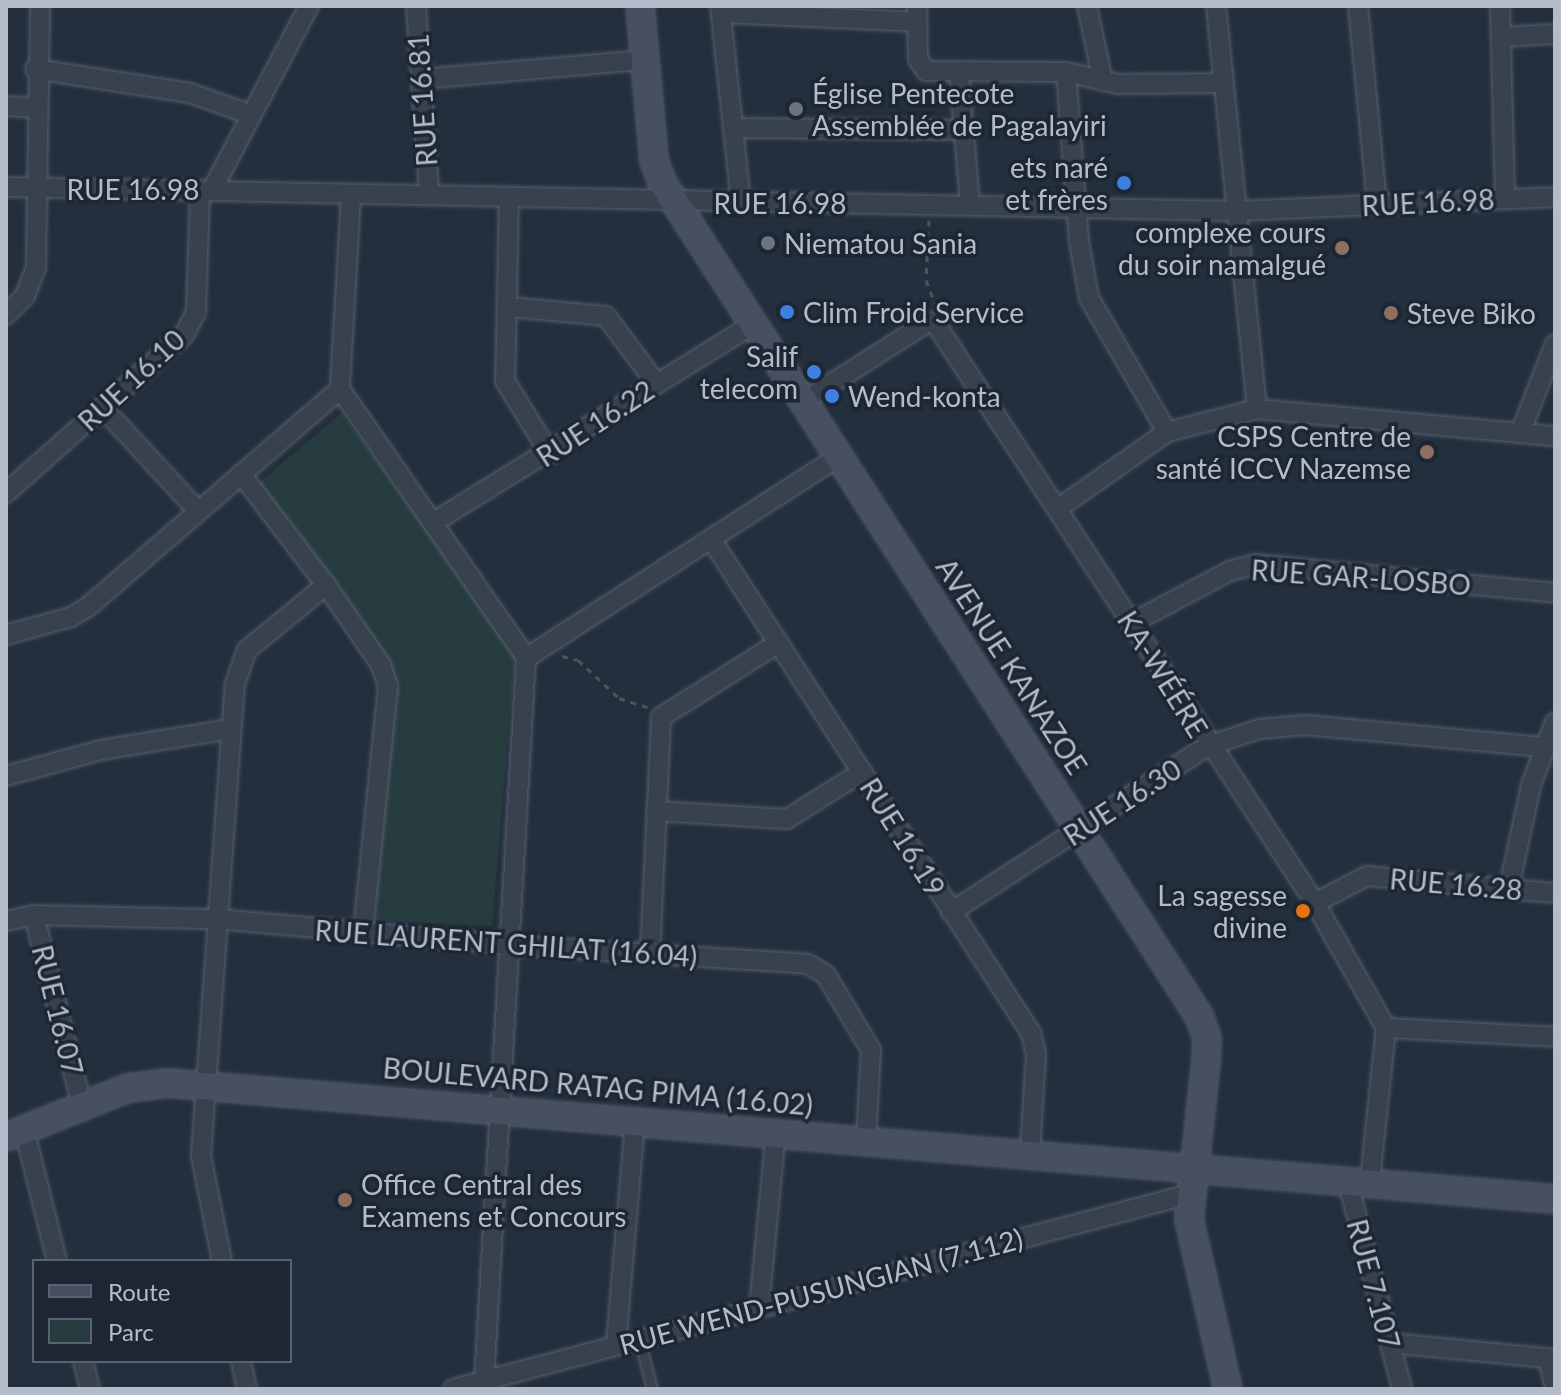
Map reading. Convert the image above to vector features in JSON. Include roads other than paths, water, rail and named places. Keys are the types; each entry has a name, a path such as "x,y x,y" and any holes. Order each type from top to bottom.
{"street":[{"path":"6,315 25,296 36,267 40,189 35,69 40,6"},
{"name":"RUE 16.10","path":"6,493 22,484 102,407 184,335 196,312 206,190 309,6"},
{"name":"RUE 16.81","path":"416,6 429,194"},
{"name":"AVENUE KANAZOE","path":"640,6 654,160 673,202 755,323 1199,1016 1207,1049 1190,1194 1193,1250 1228,1389"},
{"path":"1087,6 1103,81"},
{"path":"1216,6 1257,409"},
{"path":"1358,6 1377,204"},
{"path":"1500,6 1505,198"},
{"path":"741,202 721,9 917,14 920,66 959,73 1066,72 1103,81 1224,83"},
{"path":"1501,37 1555,34"},
{"path":"421,79 644,60"},
{"path":"35,69 190,93 249,114"},
{"path":"1066,72 1089,298 1167,432"},
{"path":"959,73 970,204"},
{"path":"6,106 36,108"},
{"path":"735,128 963,130"},
{"name":"RUE 16.98","path":"6,187 1237,211 1555,197"},
{"path":"351,196 340,389 526,658 497,1109 484,1381"},
{"path":"509,197 505,381 550,454"},
{"path":"508,307 606,316 656,383"},
{"name":"KA-WÉÉRE","path":"804,401 932,321 1060,507 1208,746 1315,903 1386,1028"},
{"name":"RUE 16.22","path":"434,522 550,454 656,383 755,323"},
{"path":"1521,431 1555,344"},
{"path":"6,635 71,617 89,606 340,389"},
{"path":"102,407 197,510"},
{"path":"1060,507 1167,432 1257,409 1555,436"},
{"path":"526,658 839,456"},
{"path":"241,474 326,585 381,665 388,686 363,933"},
{"name":"RUE 16.19","path":"711,539 1035,1042 1030,1151"},
{"name":"RUE GAR-LOSBO","path":"1132,623 1230,571 1256,564 1555,593"},
{"path":"222,1259 201,1156 235,684 247,650 326,585"},
{"path":"650,954 661,717 777,644"},
{"path":"1509,888 1545,747 1555,722"},
{"name":"RUE 16.30","path":"951,912 1208,746 1259,729 1306,725 1545,747"},
{"path":"6,776 101,750 231,729"},
{"path":"656,811 787,819 862,772"},
{"name":"RUE 16.28","path":"1315,903 1367,876 1555,893"},
{"name":"RUE LAURENT GHILAT (16.04)","path":"6,921 34,915 217,919 509,945 808,964 826,975 871,1050 866,1140"},
{"name":"RUE 16.07","path":"34,915 82,1106"},
{"path":"1358,1180 1386,1028 1555,1037"},
{"name":"BOULEVARD RATAG PIMA (16.02)","path":"15,1133 144,1084 1030,1151 1555,1199"},
{"path":"616,1344 635,1121"},
{"path":"759,1308 776,1131"},
{"path":"15,1133 56,1259"},
{"name":"RUE 7.107","path":"1358,1180 1402,1389"},
{"name":"RUE WEND-PUSUNGIAN (7.112)","path":"453,1389 1190,1194"},
{"path":"1390,1343 1551,1359 1555,1387"},
{"path":"84,1363 90,1389"},
{"path":"241,1363 247,1389"}],"lane":[{"path":"639,1338 652,1389"}],"place":[{"name":"Église Pentecote Assemblée de Pagalayiri","path":"796,109"},
{"name":"ets naré et frères","path":"1124,183"},
{"name":"Niematou Sania","path":"768,243"},
{"name":"complexe cours du soir namalgué","path":"1342,248"},
{"name":"Clim Froid Service","path":"787,312"},
{"name":"Steve Biko","path":"1391,313"},
{"name":"Salif telecom","path":"814,372"},
{"name":"Wend-konta","path":"832,396"},
{"name":"CSPS Centre de santé ICCV Nazemse","path":"1427,452"},
{"name":"La sagesse divine","path":"1303,911"},
{"name":"Office Central des Examens et Concours","path":"345,1200"}]}
